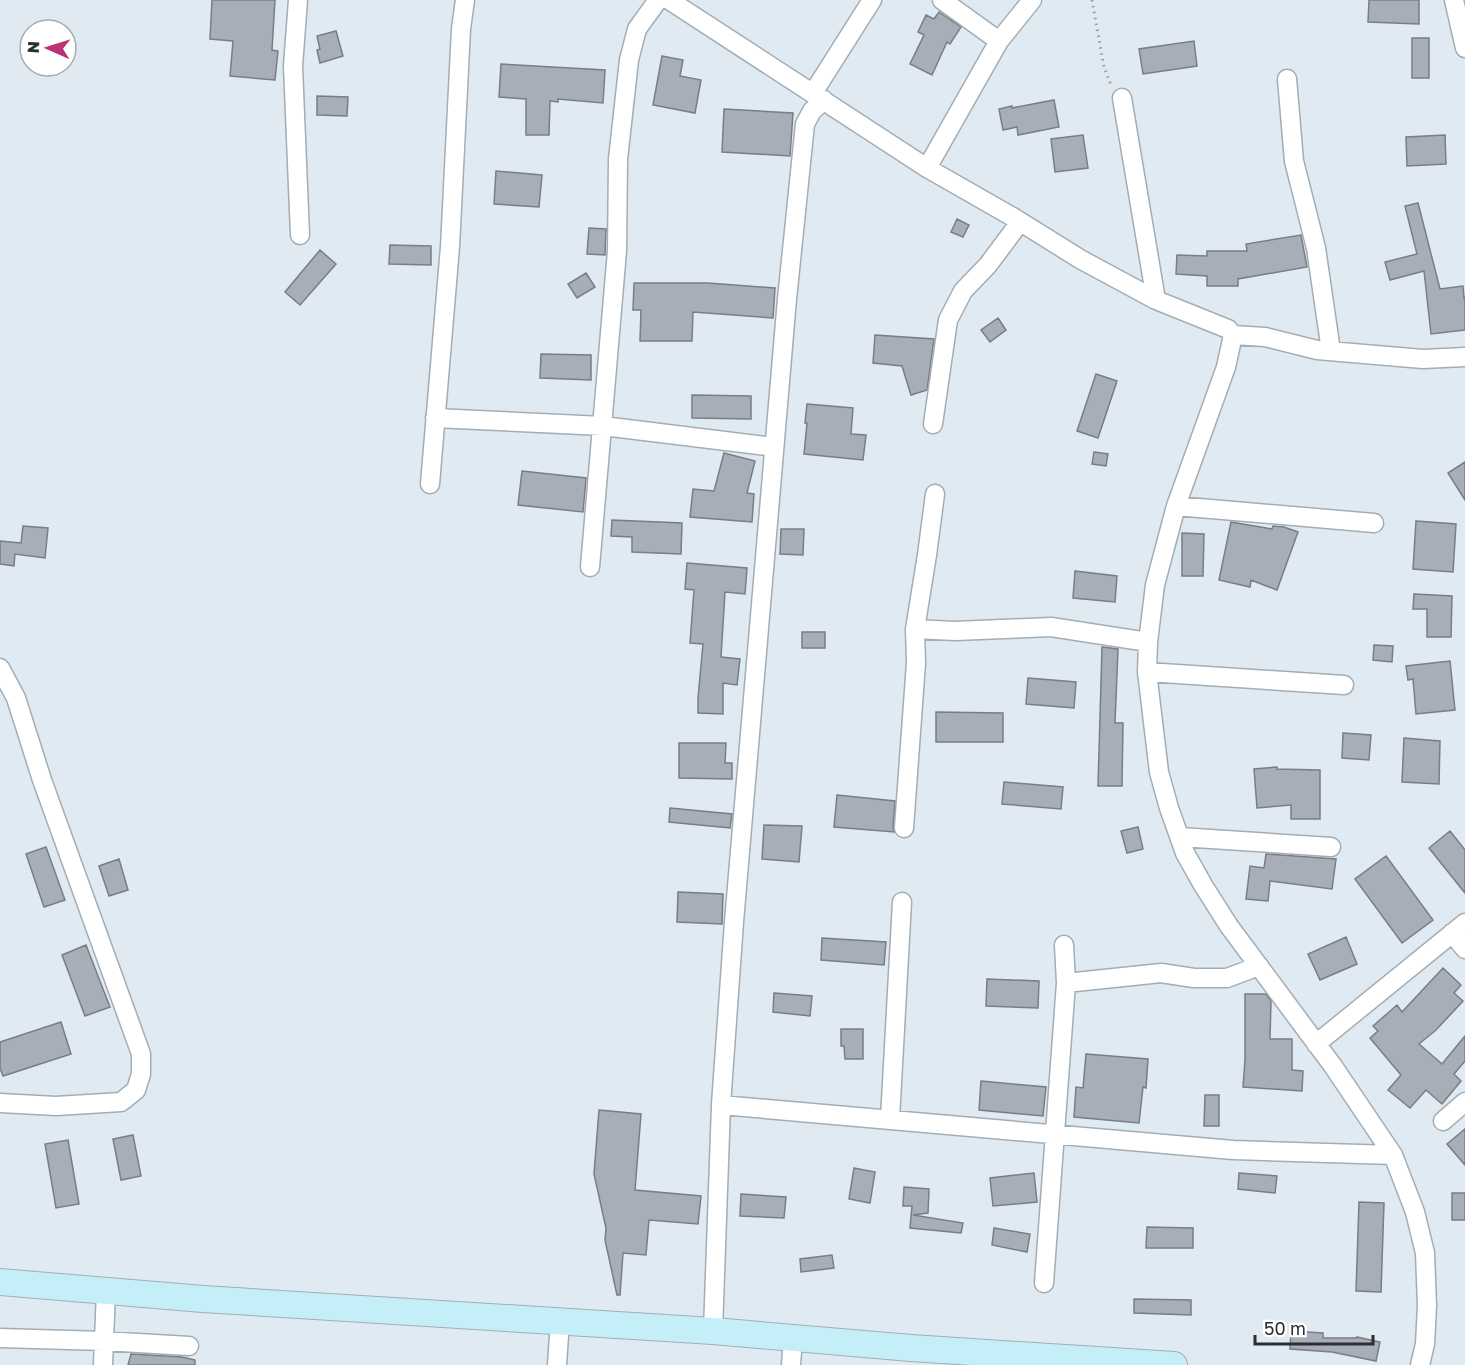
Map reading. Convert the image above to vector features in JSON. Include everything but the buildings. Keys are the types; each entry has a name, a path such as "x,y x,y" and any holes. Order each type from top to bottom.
{"street":[{"path":"298,0 293,66 300,235"},
{"path":"430,484 450,247 461,29 465,0"},
{"path":"590,567 617,250 618,159 629,60 637,29 658,0"},
{"path":"669,0 927,168 1080,259 1156,300 1228,328 1233,335 1226,367 1176,506 1155,585 1147,672 1159,772 1185,853 1203,885 1229,926 1333,1066 1393,1155 1415,1212 1425,1253 1427,1306 1425,1344 1420,1365"},
{"path":"713,1331 720,1105 787,298 806,124 872,0"},
{"path":"942,0 999,41"},
{"path":"927,168 999,41 1032,0"},
{"path":"1454,0 1465,48"},
{"path":"1287,79 1294,161 1316,248 1331,351"},
{"path":"1122,98 1156,300"},
{"path":"933,424 948,320 963,291 988,265 1020,222"},
{"path":"1233,335 1265,337 1317,350 1423,359 1465,357"},
{"path":"435,418 603,426 774,447"},
{"path":"904,828 916,663 915,629 935,494"},
{"path":"1176,506 1374,523"},
{"path":"915,629 955,631 1051,627 1148,642"},
{"path":"0,668 16,698 42,780 141,1054 141,1074 136,1090 121,1102 56,1106 0,1103"},
{"path":"1147,672 1344,685"},
{"path":"1180,837 1331,847"},
{"path":"890,1119 902,902"},
{"path":"1316,1044 1459,928 1465,949"},
{"path":"1044,1283 1066,983 1064,945"},
{"path":"1066,983 1161,973 1194,978 1227,978 1259,966"},
{"path":"1443,1121 1465,1102"},
{"path":"720,1105 1233,1150 1393,1155"},
{"path":"0,1282 203,1299 713,1331 911,1348 1174,1365"},
{"path":"103,1365 106,1291"},
{"path":"557,1365 560,1321"},
{"path":"0,1338 189,1346"},
{"path":"791,1365 793,1338"}],"path":[{"path":"1092,0 1104,67 1110,84 1122,98"}]}
